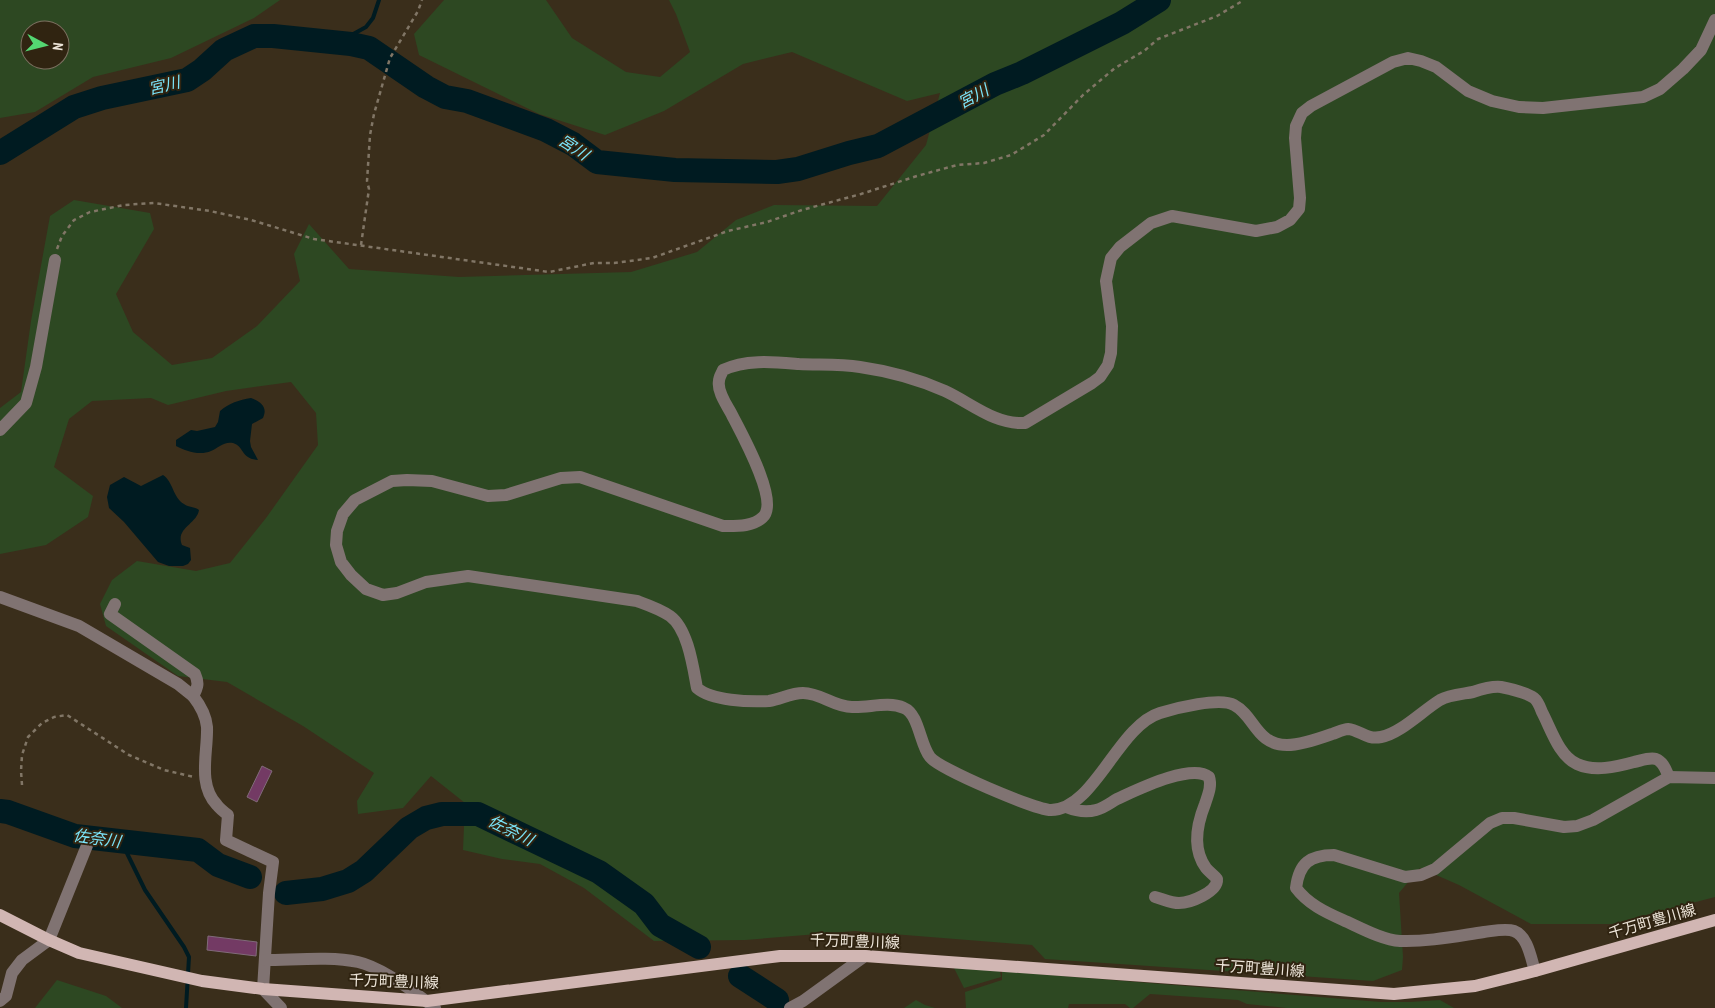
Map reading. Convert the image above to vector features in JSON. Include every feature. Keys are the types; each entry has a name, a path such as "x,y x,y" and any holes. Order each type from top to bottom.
{"main road":[{"name":"千万町豊川線","path":"0,915 79,953 202,981 263,989 431,1005 780,956 865,956 1394,994 1475,986 1536,971 1715,920"}],"street":[{"path":"1668,778 1664,766 1656,759 1649,758 1629,764 1600,768 1587,767 1568,759 1554,738 1536,699 1525,693 1498,686 1443,698 1395,731 1383,737 1370,738 1348,729 1301,743 1287,745 1274,743 1263,737 1235,705 1225,702 1211,702 1159,714 1146,720 1132,734 1085,792 1066,807 1058,810 1047,810 967,779 940,766 929,757 911,712 902,707 889,705 839,706 816,695 803,693 770,701 722,699 704,694 697,688 691,656 682,632 671,616 654,607 637,601 468,576 426,582 397,593 382,595 366,589 351,575 341,562 336,545 337,531 343,514 355,500 392,482 407,480 432,481 488,496 506,495 561,478 580,477 723,526 742,526 756,522 765,515 768,505 766,493 751,454 722,396 718,381 723,370 738,364 776,362 859,367 916,379 945,391 1001,421 1014,424 1025,423 1092,383 1100,377 1108,365 1113,338 1106,281 1111,258 1120,247 1151,223 1172,216 1256,231 1277,227 1290,220 1299,209 1300,198 1295,138 1296,126 1302,113 1311,106 1393,62 1408,58 1436,67 1468,91 1492,101 1519,107 1543,108 1643,96 1660,89 1701,50 1715,20"},
{"path":"0,430 26,403 36,367 55,260"},
{"path":"0,597 79,626 178,684 200,704 207,727 205,779 215,804 228,816 226,840 273,862 263,989 281,1008"},
{"path":"115,604 110,614 195,674 198,686 193,696"},
{"path":"1066,807 1085,812 1098,809 1139,790 1181,774 1201,773 1209,777 1211,782 1210,789 1199,821 1197,850 1200,860 1217,879 1218,883 1204,895 1189,901 1179,903 1155,897"},
{"path":"1536,971 1522,937 1515,931 1500,930 1415,941 1398,941 1368,932 1317,908 1300,893 1296,888 1303,865 1322,855 1334,855 1404,877 1422,875 1435,869 1490,823 1502,818 1514,818 1564,827 1577,826 1594,820 1668,778 1715,778"},
{"path":"0,1001 6,996 12,973 22,960 49,940 88,843"},
{"path":"790,1008 803,1002 865,956"},
{"path":"265,960 342,959 360,962 386,974 431,1005"}],"path":[{"path":"361,245 369,189 367,181 370,135 374,114 390,58 418,11 422,0"},
{"path":"55,260 56,250 62,236 74,220 90,212 124,205 154,203 210,211 251,220 314,240 549,272 594,264 652,258 728,231 767,222 918,176 957,165 984,163 1011,155 1044,135 1084,95 1115,68 1144,51 1158,39 1217,16 1244,0"},
{"path":"22,785 22,755 28,737 42,723 54,717 67,716 138,758 164,770 205,779"}],"green space":[{"path":"0,0 280,0 254,18 171,58 93,77 35,112 0,118"},
{"path":"444,0 546,0 572,38 626,72 660,77 690,52 669,0 1715,0 1715,897 1612,924 1531,924 1459,885 1420,868 1399,893 1403,957 1402,970 1373,981 1045,959 1032,945 855,931 745,940 654,941 584,888 540,864 502,859 463,850 465,803 431,776 403,808 358,814 357,801 374,773 303,726 227,682 178,676 106,626 100,604 112,580 137,561 196,571 230,563 266,518 318,445 316,413 291,382 226,391 168,405 151,398 92,401 69,419 54,467 93,496 88,517 46,545 0,554 0,408 21,392 31,321 50,216 74,200 150,213 154,229 116,294 133,332 172,365 212,358 257,326 300,281 294,254 309,224 349,269 459,277 631,272 697,252 736,220 774,205 877,206 926,145 940,93 907,101 792,52 743,64 664,111 605,135 539,114 419,55 414,34"},
{"path":"954,968 1000,971 1001,977 964,988"},
{"path":"1002,971 1381,1002 1440,1000 1454,1008 1287,1008 1247,1004 1238,1000 1150,994 1133,1008 1125,1004 1069,1004 1068,1008 966,1008 965,992 1002,980"},
{"path":"57,980 106,996 122,1008 35,1008"},
{"path":"916,1000 925,1005 935,1008 904,1008"}],"water":[{"path":"251,398 261,403 265,411 263,418 252,424 251,447 258,460 248,457 233,443 224,444 211,451 202,453 188,451 176,446 176,440 191,430 197,431 215,427 220,411 227,406"},
{"path":"163,475 169,481 180,501 199,510 195,519 181,534 182,545 190,548 191,560 183,566 169,566 158,562 124,522 109,508 107,497 110,485 124,477 141,486"}],"building":[{"path":"262,766 272,771 257,802 247,797"},
{"path":"208,936 257,942 256,956 207,950"}],"waterway":[{"path":"337,43 366,27 373,18 379,0"},
{"name":"宮川","path":"0,153 74,107 102,98 187,80 202,70 224,50 254,36 273,36 351,44 369,48 426,87 445,97 467,101 546,130 573,144 597,162 675,170 777,172 798,169 878,146 995,84 1022,73 1122,23 1159,0"},
{"name":"佐奈川","path":"0,811 8,812 75,836 198,850 218,865 250,877"},
{"name":"佐奈川","path":"286,893 322,889 348,881 364,871 409,828 426,818 442,814 478,814 599,872 644,904 660,925 699,947"},
{"path":"121,841 145,890 189,957 186,1008"},
{"name":"佐奈川","path":"740,976 777,1000"}]}
